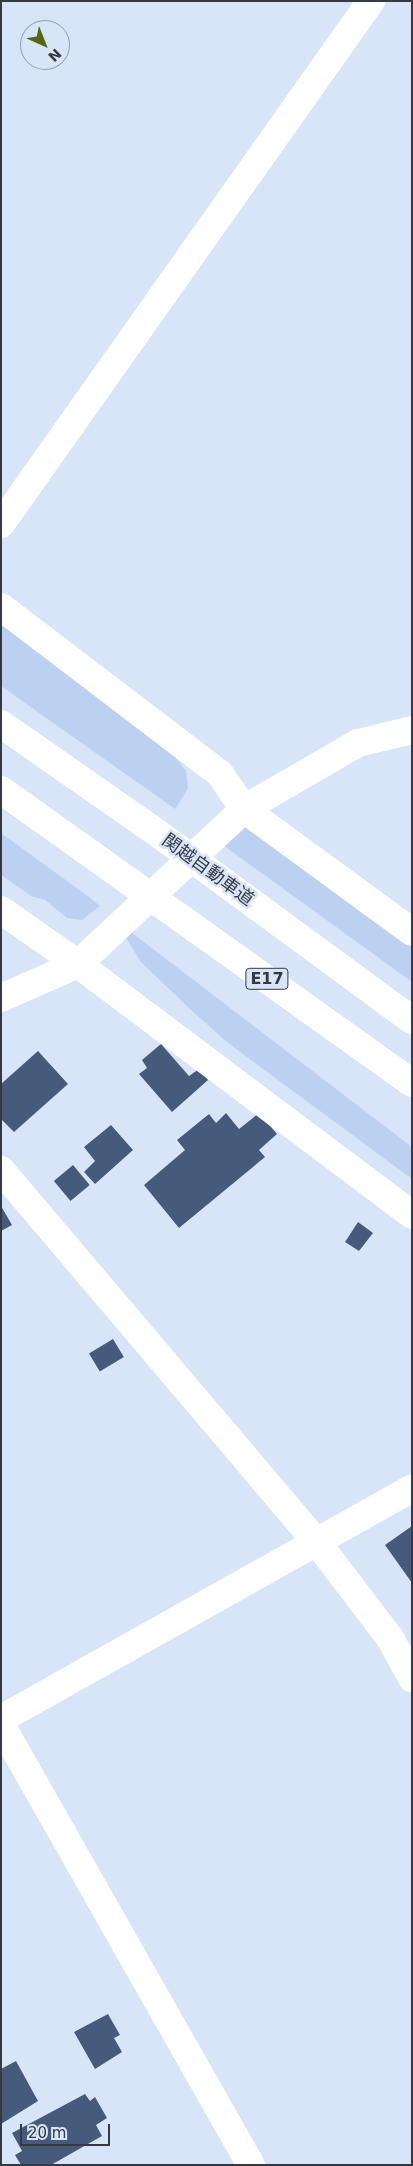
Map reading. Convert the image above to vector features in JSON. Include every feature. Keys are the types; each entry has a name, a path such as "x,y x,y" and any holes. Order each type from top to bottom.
{"main road":[{"path":"1,524 371,1"},
{"path":"1,607 220,774 244,809 412,932"},
{"name":"関越自動車道","path":"1,724 153,830 412,1020"},
{"path":"1,998 78,964 244,809 358,743 412,730"},
{"name":"E17","path":"1,790 207,935 412,1083"},
{"path":"1,910 78,964 412,1215"},
{"path":"207,935 412,1103"},
{"path":"1,1170 316,1540 390,1638 412,1678"},
{"path":"1,1719 316,1540 412,1488"},
{"path":"1,1725 251,2165"}],"shaded area":[{"path":"1,617 171,751 186,771 188,789 175,809 1,686"},
{"path":"233,823 253,830 412,947 412,982 216,840"},
{"path":"1,833 100,906 82,920 67,918 45,900 31,896 1,875"},
{"path":"127,929 412,1147 412,1179 228,1043 141,962 126,938"}],"building":[{"path":"161,1044 189,1076 199,1069 208,1080 172,1112 139,1074 147,1068 142,1060"},
{"path":"38,1051 68,1084 14,1132 1,1119 1,1084"},
{"path":"226,1113 239,1129 259,1113 277,1134 259,1150 265,1157 179,1228 144,1185 185,1150 177,1140 209,1114 216,1123"},
{"path":"111,1125 133,1150 95,1184 84,1172 95,1161 84,1147"},
{"path":"73,1165 90,1185 71,1201 54,1181"},
{"path":"1,1206 12,1225 1,1231"},
{"path":"358,1222 373,1233 359,1251 345,1242"},
{"path":"113,1339 124,1357 100,1371 89,1353"},
{"path":"412,1526 412,1583 385,1545"},
{"path":"108,2014 120,2035 114,2038 122,2052 95,2069 74,2032"},
{"path":"16,2061 38,2101 1,2124 1,2069"},
{"path":"85,2094 90,2101 95,2097 107,2118 96,2125 102,2136 51,2165 21,2165 15,2155 22,2151 12,2133"}]}
